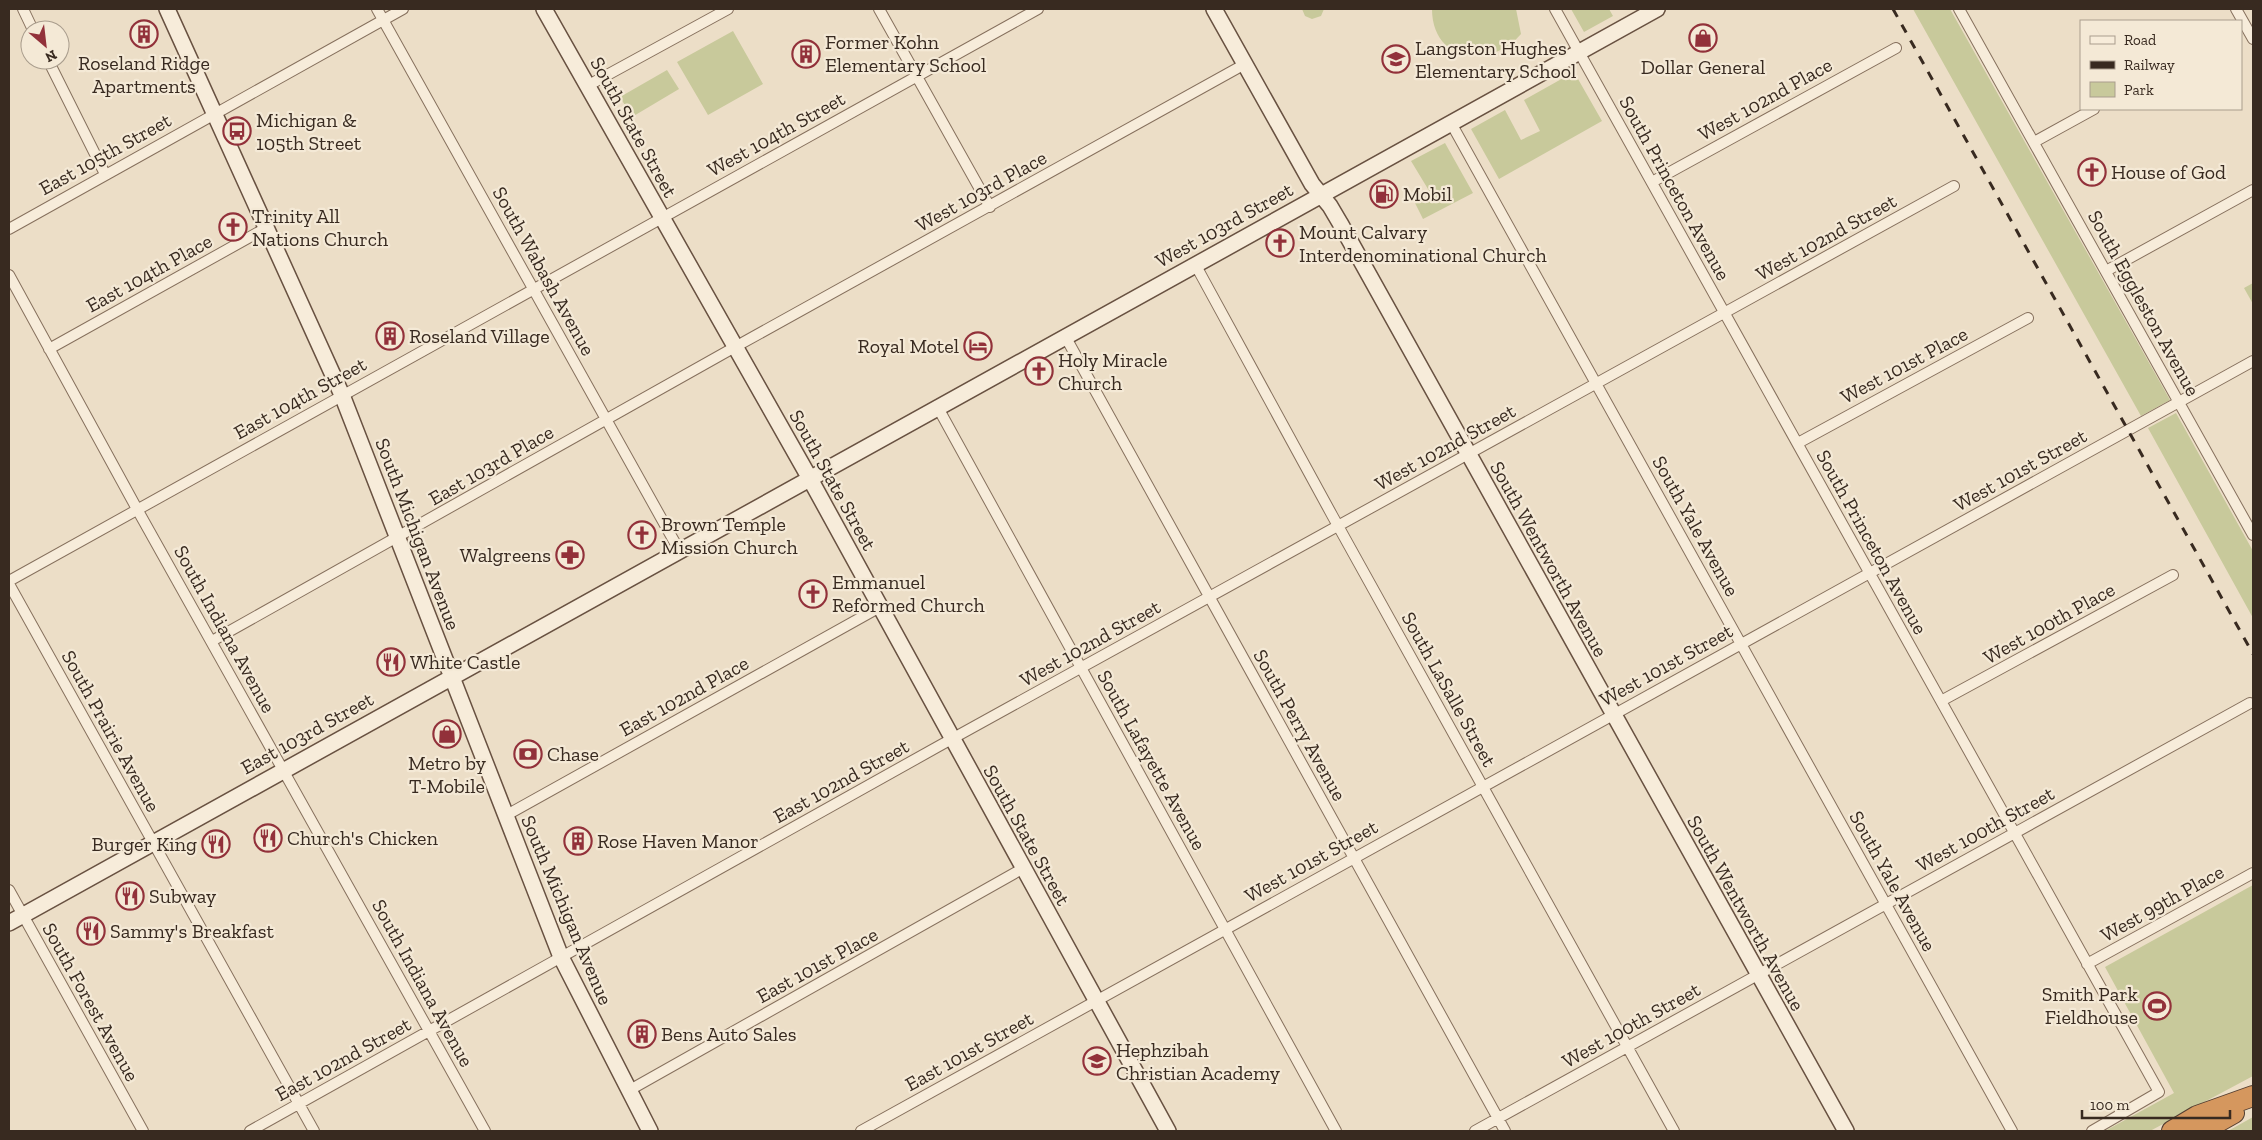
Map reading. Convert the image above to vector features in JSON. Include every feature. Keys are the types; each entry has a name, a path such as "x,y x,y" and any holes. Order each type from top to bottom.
{"highway":[{"path":"2172,1131 2197,1116 2253,1096"},
{"path":"2202,1131 2253,1102"}],"main road":[{"name":"South Michigan Avenue","path":"167,9 342,395 561,957 650,1131"},
{"name":"South State Street","path":"544,9 809,477 1167,1131"},
{"name":"South Wentworth Avenue","path":"1214,9 1312,184 1330,206 1757,975 1846,1131"},
{"name":"West 103rd Street","path":"809,477 1658,9"},
{"name":"East 103rd Street","path":"9,923 809,477"}],"street":[{"name":"South Wabash Avenue","path":"377,9 679,550"},
{"name":"East 105th Street","path":"9,228 403,9"},
{"path":"587,86 728,9"},
{"path":"879,9 990,207"},
{"name":"West 104th Street","path":"661,217 1038,9"},
{"name":"South Princeton Avenue","path":"1554,9 1580,52 2159,1092 2092,1131"},
{"path":"2236,9 2253,39"},
{"name":"South Eggleston Avenue","path":"1963,10 2034,142 2253,533"},
{"name":"West 102nd Place","path":"1652,182 1896,48"},
{"name":"West 103rd Place","path":"735,347 990,207 1244,64"},
{"path":"53,70 105,174"},
{"path":"2034,142 2092,110"},
{"name":"South Yale Avenue","path":"1451,123 2012,1131"},
{"name":"West 102nd Street","path":"952,739 1954,186"},
{"path":"2106,271 2253,190"},
{"name":"East 104th Street","path":"9,582 661,217"},
{"name":"East 104th Place","path":"49,349 266,228"},
{"name":"South LaSalle Street","path":"1195,264 1338,527 1484,786 1674,1131"},
{"name":"South Indiana Avenue","path":"9,275 137,509 485,1131"},
{"name":"West 101st Place","path":"1798,443 2028,318"},
{"name":"South Perry Avenue","path":"1065,336 1505,1131"},
{"name":"East 103rd Place","path":"212,641 735,347"},
{"name":"West 101st Street","path":"1095,1001 2253,361"},
{"name":"South Lafayette Avenue","path":"937,406 1336,1131"},
{"name":"West 100th Place","path":"1941,701 2173,575"},
{"name":"South Prairie Avenue","path":"9,582 314,1131"},
{"name":"East 102nd Place","path":"505,816 880,607"},
{"name":"West 100th Street","path":"1475,1131 2250,702"},
{"name":"East 102nd Street","path":"250,1131 952,739"},
{"name":"East 101st Place","path":"628,1091 1022,869"},
{"name":"West 99th Place","path":"2087,964 2253,873"},
{"name":"South Forest Avenue","path":"9,890 143,1131"},
{"name":"East 101st Street","path":"861,1131 1095,1001"}],"green space":[{"path":"1302,9 1324,9 1321,16 1312,19 1305,16"},
{"path":"1432,9 1516,9 1521,34 1508,45 1494,53 1479,56 1465,55 1452,50 1442,40 1435,27"},
{"path":"1571,9 1609,9 1613,16 1584,32"},
{"path":"1913,9 1950,9 2170,400 2141,416"},
{"path":"733,31 763,84 708,115 677,62"},
{"path":"667,70 679,89 632,117 620,97"},
{"path":"1574,72 1602,121 1499,179 1471,129 1505,110 1521,140 1540,131 1524,100"},
{"path":"1445,143 1473,193 1423,219 1415,203 1431,194 1411,161"},
{"path":"2253,283 2253,304 2244,288"},
{"path":"2176,413 2253,551 2253,618 2148,428"},
{"path":"2253,885 2253,1076 2150,1131 2105,1131 2174,1093 2105,967"},
{"path":"2253,1117 2253,1131 2228,1131"}],"railway":[{"path":"1893,9 2253,654"}],"place":[{"name":"Roseland Ridge Apartments","path":"144,34"},
{"name":"Dollar General","path":"1703,38"},
{"name":"Former Kohn Elementary School","path":"806,54"},
{"name":"Langston Hughes Elementary School","path":"1396,59"},
{"name":"Michigan & 105th Street","path":"237,131"},
{"name":"House of God","path":"2092,172"},
{"name":"Mobil","path":"1384,194"},
{"name":"Trinity All Nations Church","path":"233,227"},
{"name":"Mount Calvary Interdenominational Church","path":"1280,243"},
{"name":"Roseland Village","path":"390,336"},
{"name":"Royal Motel","path":"978,346"},
{"name":"Holy Miracle Church","path":"1039,371"},
{"name":"Brown Temple Mission Church","path":"642,535"},
{"name":"Walgreens","path":"570,555"},
{"name":"Emmanuel Reformed Church","path":"813,594"},
{"name":"White Castle","path":"391,662"},
{"name":"Metro by T-Mobile","path":"447,734"},
{"name":"Chase","path":"528,754"},
{"name":"Church's Chicken","path":"268,838"},
{"name":"Rose Haven Manor","path":"578,841"},
{"name":"Burger King","path":"216,844"},
{"name":"Subway","path":"130,896"},
{"name":"Sammy's Breakfast","path":"91,931"},
{"name":"Smith Park Fieldhouse","path":"2157,1006"},
{"name":"Bens Auto Sales","path":"642,1034"},
{"name":"Hephzibah Christian Academy","path":"1097,1061"}]}
